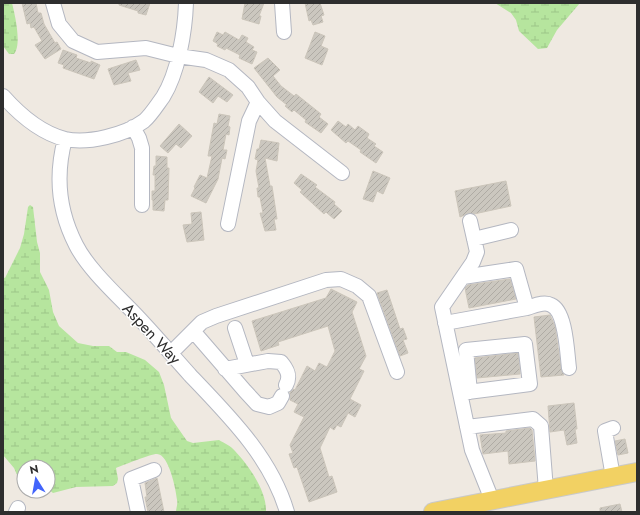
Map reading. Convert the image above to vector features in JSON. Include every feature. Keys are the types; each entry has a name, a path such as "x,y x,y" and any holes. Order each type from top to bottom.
{"main road":[{"path":"433,512 637,472"}],"street":[{"path":"53,3 59,24 73,41 97,52 146,48 178,56 206,60 229,70 248,87 258,102 275,121 342,172"},
{"path":"3,96 16,110 46,131 65,139 83,140 106,137 132,127 144,120 163,96 171,80 178,56 186,14 186,3"},
{"path":"282,3 284,32"},
{"path":"228,224 249,121 258,102"},
{"path":"132,127 139,138 142,148 142,205"},
{"name":"Aspen Way","path":"65,139 59,167 59,184 63,213 82,256 109,288 144,323 214,399 254,447 271,472 287,512"},
{"path":"465,393 445,323 442,307 473,262 477,252 470,221"},
{"path":"474,239 511,230"},
{"path":"463,277 516,269 527,308"},
{"path":"171,353 194,332 202,322 326,280 341,280 357,286 369,296 397,372"},
{"path":"445,323 527,308 541,304 550,304 557,308 561,316 569,368"},
{"path":"235,328 247,364"},
{"path":"194,332 225,369 257,404 269,407 278,403 288,381 288,369 281,362 268,361 225,369"},
{"path":"465,393 530,384 525,344 466,350 465,393 467,427 472,450 492,500"},
{"path":"467,427 533,419 542,426 546,490"},
{"path":"612,477 605,431 613,428"},
{"path":"138,512 131,479 154,470"}],"green space":[{"path":"3,3 12,3 15,15 18,37 14,54 9,54 3,46"},
{"path":"495,3 580,3 557,30 547,48 538,49 519,31 516,20 511,13"},
{"path":"30,205 33,207 37,242 40,253 40,272 49,290 53,312 59,326 78,343 93,346 109,346 117,352 126,352 145,360 159,372 164,385 171,418 187,441 193,443 219,440 233,449 256,479 264,496 266,512 176,512 177,502 171,473 165,460 157,454 116,468 118,479 117,483 113,486 76,487 56,492 56,459 16,459 16,472 3,455 3,277 5,278 20,248 24,234 28,207"}],"building":[{"path":"22,3 36,3 38,13 41,13 44,24 55,43 57,42 61,49 45,59 35,45 42,41 34,27 31,28 30,23 27,24"},
{"path":"119,3 150,3 146,15 119,5"},
{"path":"245,3 264,3 259,16 261,16 259,24 242,19"},
{"path":"305,3 320,3 324,15 321,16 323,22 313,25 311,20 309,21"},
{"path":"217,32 223,35 225,32 239,40 242,35 248,38 246,42 254,47 252,50 257,52 252,64 239,58 240,55 226,48 225,50 217,46 218,44 213,41"},
{"path":"315,32 325,36 321,46 328,49 322,65 305,58"},
{"path":"63,50 77,55 76,58 91,63 91,61 100,65 94,79 63,68 64,65 58,63"},
{"path":"268,58 280,70 273,76 281,86 294,96 296,94 321,114 319,117 328,124 321,133 305,122 306,120 294,110 292,112 285,106 287,105 277,97 254,68"},
{"path":"136,60 140,70 128,73 131,81 114,85 108,69"},
{"path":"209,77 233,95 227,102 218,96 213,103 199,92"},
{"path":"219,114 230,116 228,126 230,127 229,135 226,134 223,150 227,150 225,159 222,158 218,179 206,203 191,196 200,175 207,178 212,156 208,156 214,123 217,124"},
{"path":"338,121 346,127 348,124 355,130 358,126 369,134 367,138 376,144 374,146 383,152 376,163 360,152 361,150 348,141 346,143 331,130"},
{"path":"179,124 192,136 181,148 176,144 168,153 160,146"},
{"path":"261,140 279,143 277,161 265,158 270,186 272,186 277,219 274,219 276,230 265,231 260,213 263,213 257,188 259,188 256,171 258,160 255,159"},
{"path":"156,156 167,157 167,168 169,168 168,200 165,200 164,211 153,210 152,191 155,191 155,175 153,175 154,166 156,166"},
{"path":"373,171 390,178 383,194 377,191 373,202 363,199"},
{"path":"301,174 317,185 315,187 335,202 334,204 342,211 334,219 326,212 324,214 300,192 302,190 294,183"},
{"path":"506,181 511,206 474,214 469,213 460,217 455,191"},
{"path":"201,212 204,240 187,242 183,225 192,224 191,213"},
{"path":"510,279 516,299 469,308 465,288 468,285"},
{"path":"331,289 357,302 352,312 366,356 359,369 364,371 350,399 361,405 355,417 348,413 341,427 337,425 334,430 330,427 320,448 329,477 332,476 337,492 309,502 297,467 294,468 289,454 293,453 290,445 304,417 294,412 298,404 290,400 290,392 294,389 295,390 307,366 315,371 319,363 327,367 335,351 328,326 278,342 279,345 261,351 252,321 326,298"},
{"path":"387,290 400,329 403,328 407,339 403,340 408,353 400,356 377,293"},
{"path":"550,315 555,326 561,369 564,375 541,377 534,317"},
{"path":"518,353 520,374 477,378 475,358"},
{"path":"574,403 577,443 567,445 564,430 550,432 548,406"},
{"path":"530,428 532,430 535,461 509,464 508,451 483,454 480,435 506,433 506,431"},
{"path":"625,439 628,453 618,455 615,441"},
{"path":"157,478 164,512 148,512 145,497 147,497 145,483"},
{"path":"620,504 622,512 600,512 600,508"}]}
